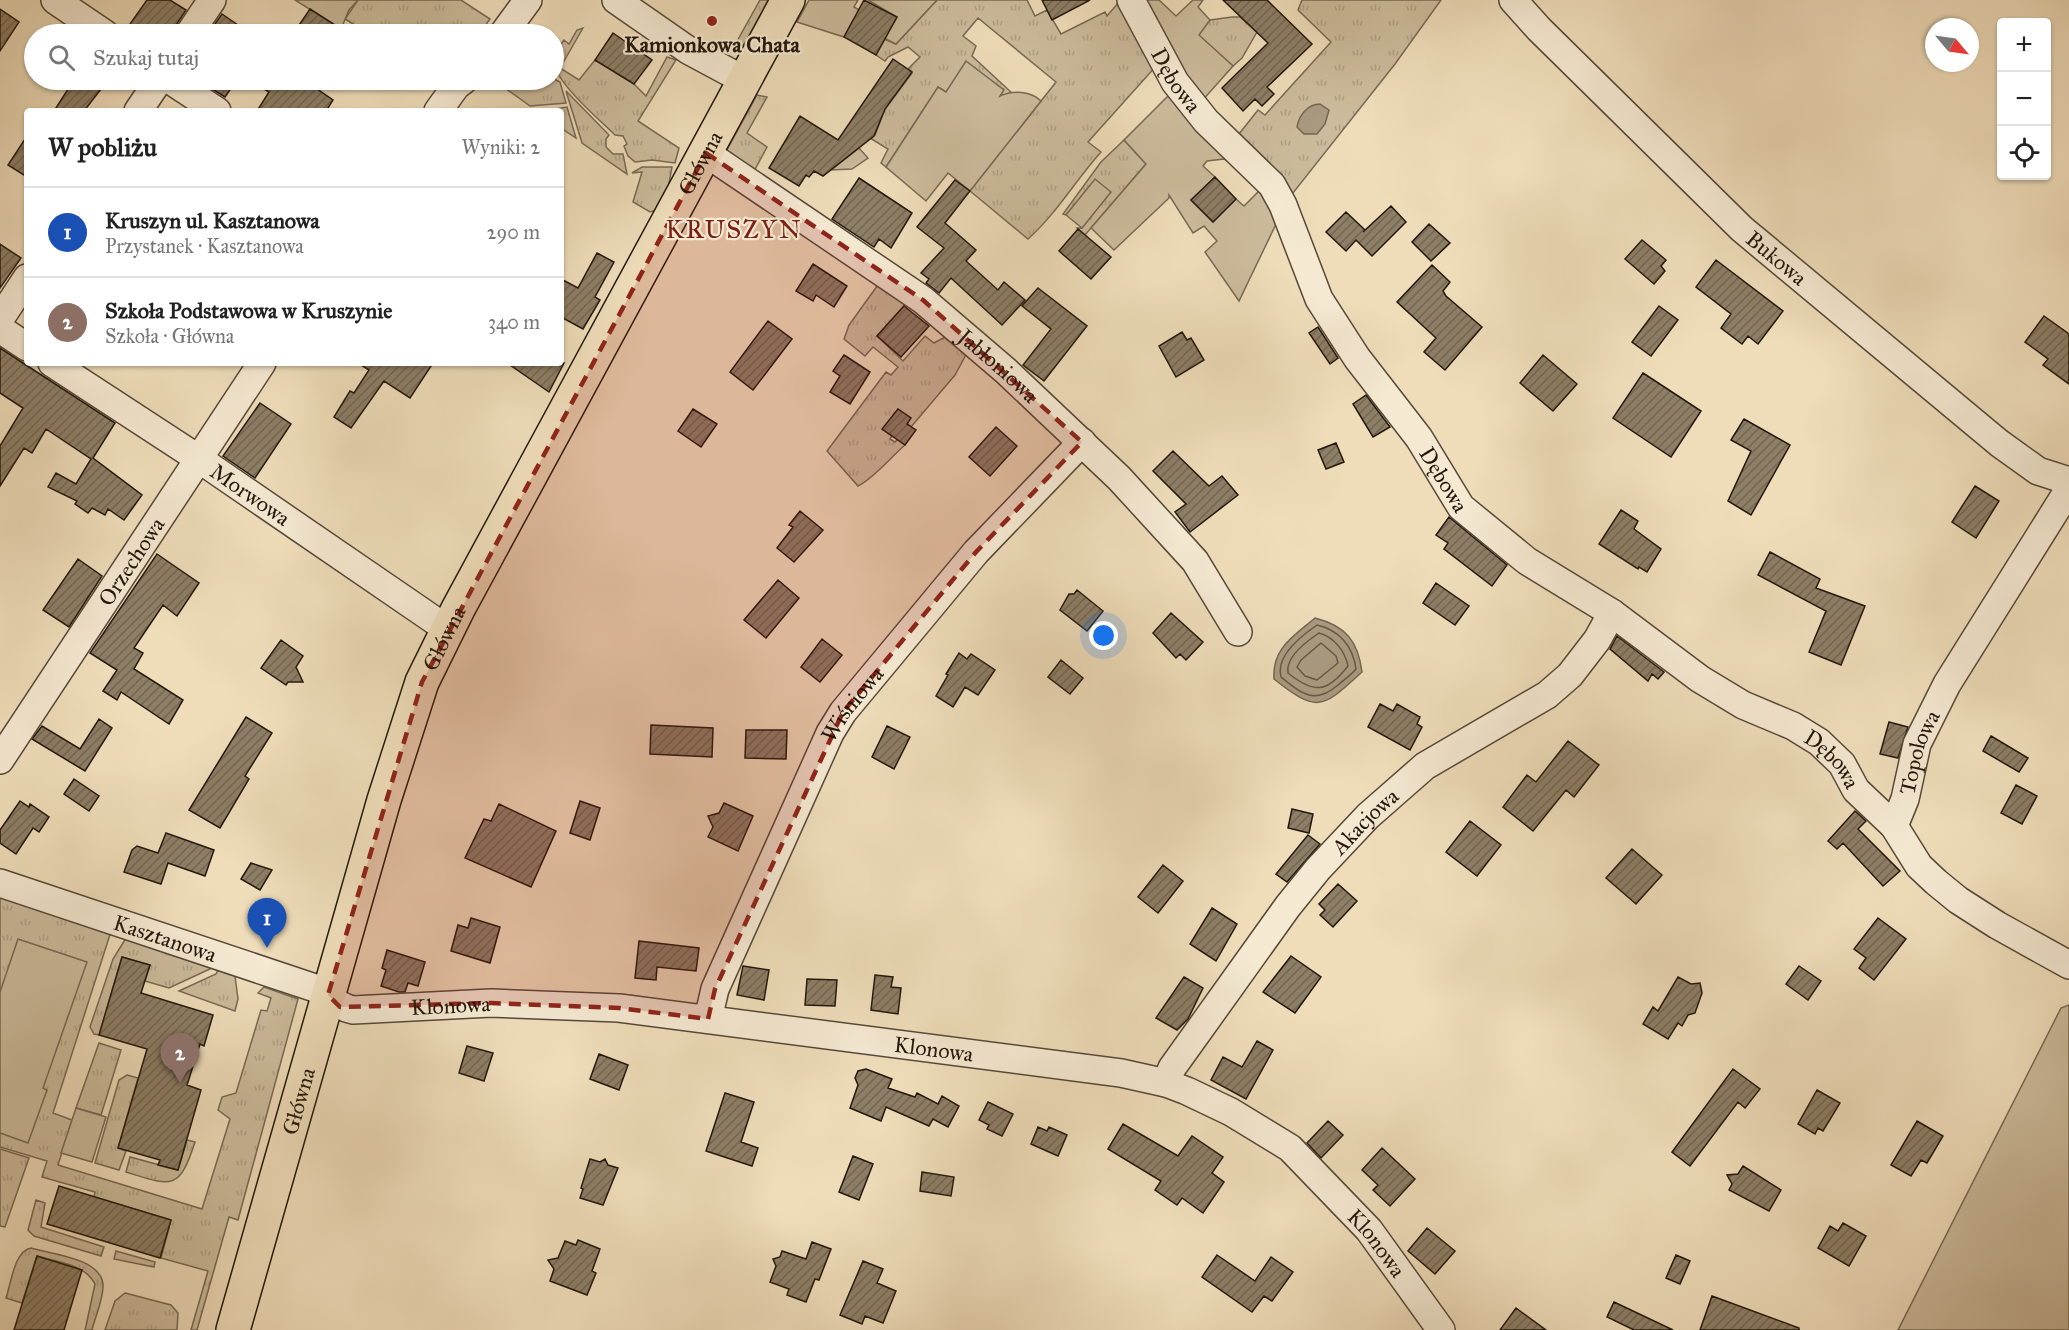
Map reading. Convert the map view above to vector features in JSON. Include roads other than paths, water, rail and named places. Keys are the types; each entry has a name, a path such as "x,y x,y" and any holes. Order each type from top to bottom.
{"main road":[{"name":"Główna","path":"233,1330 328,995 414,705 447,629 788,0"}],"street":[{"path":"55,0 90,24"},
{"path":"196,24 212,0"},
{"path":"510,24 528,0"},
{"path":"616,0 688,50 744,80"},
{"name":"Dębowa","path":"1131,0 1174,82 1206,121 1272,185 1283,205 1319,299 1357,358 1419,438 1461,507 1527,561 1612,613 1700,679 1743,705 1793,726 1820,742 1842,764 1856,790 1894,826"},
{"name":"Bukowa","path":"1513,0 1539,29 1742,229 1929,386 2038,471 2069,481"},
{"path":"140,108 152,90"},
{"path":"185,90 213,108"},
{"path":"440,108 453,90"},
{"name":"Jabłoniowa","path":"706,153 923,300 1082,442 1195,561 1238,632"},
{"path":"0,319 24,283"},
{"path":"0,329 24,345"},
{"name":"Morwowa","path":"57,366 199,459 447,629"},
{"name":"Orzechowa","path":"0,760 260,366"},
{"name":"Wiśniowa","path":"708,1019 715,989 830,733 843,712 976,552 1082,442"},
{"path":"2032,544 2046,507 2046,495 2038,471"},
{"name":"Topolowa","path":"2069,489 2032,544 1947,684 1917,744 1905,799 1894,826 1919,866 1958,900 2069,964"},
{"name":"Akacjowa","path":"1166,1083 1172,1068 1288,906 1318,869 1361,823 1425,766 1547,695 1570,675 1597,640 1612,613"},
{"name":"Kasztanowa","path":"0,883 315,988 328,995"},
{"name":"Klonowa","path":"328,995 340,1007 353,1010 491,1003 619,1008 1121,1073 1166,1083 1231,1112 1290,1148 1369,1230 1442,1330"}],"water":[{"path":"1320,104 1329,110 1325,124 1317,134 1304,134 1297,127 1300,118 1308,108"},
{"path":"1315,618 1335,625 1349,636 1354,643 1362,672 1338,693 1320,702 1311,702 1301,698 1274,679 1274,668 1280,651 1292,637"}],"place":[{"name":"Kamionkowa Chata","path":"712,21"},
{"name":"Kruszyn ul. Kasztanowa","path":"267,948"},
{"name":"Szkoła Podstawowa w Kruszynie","path":"180,1083"}],"district":[{"name":"KRUSZYN","path":"734,229"}]}
